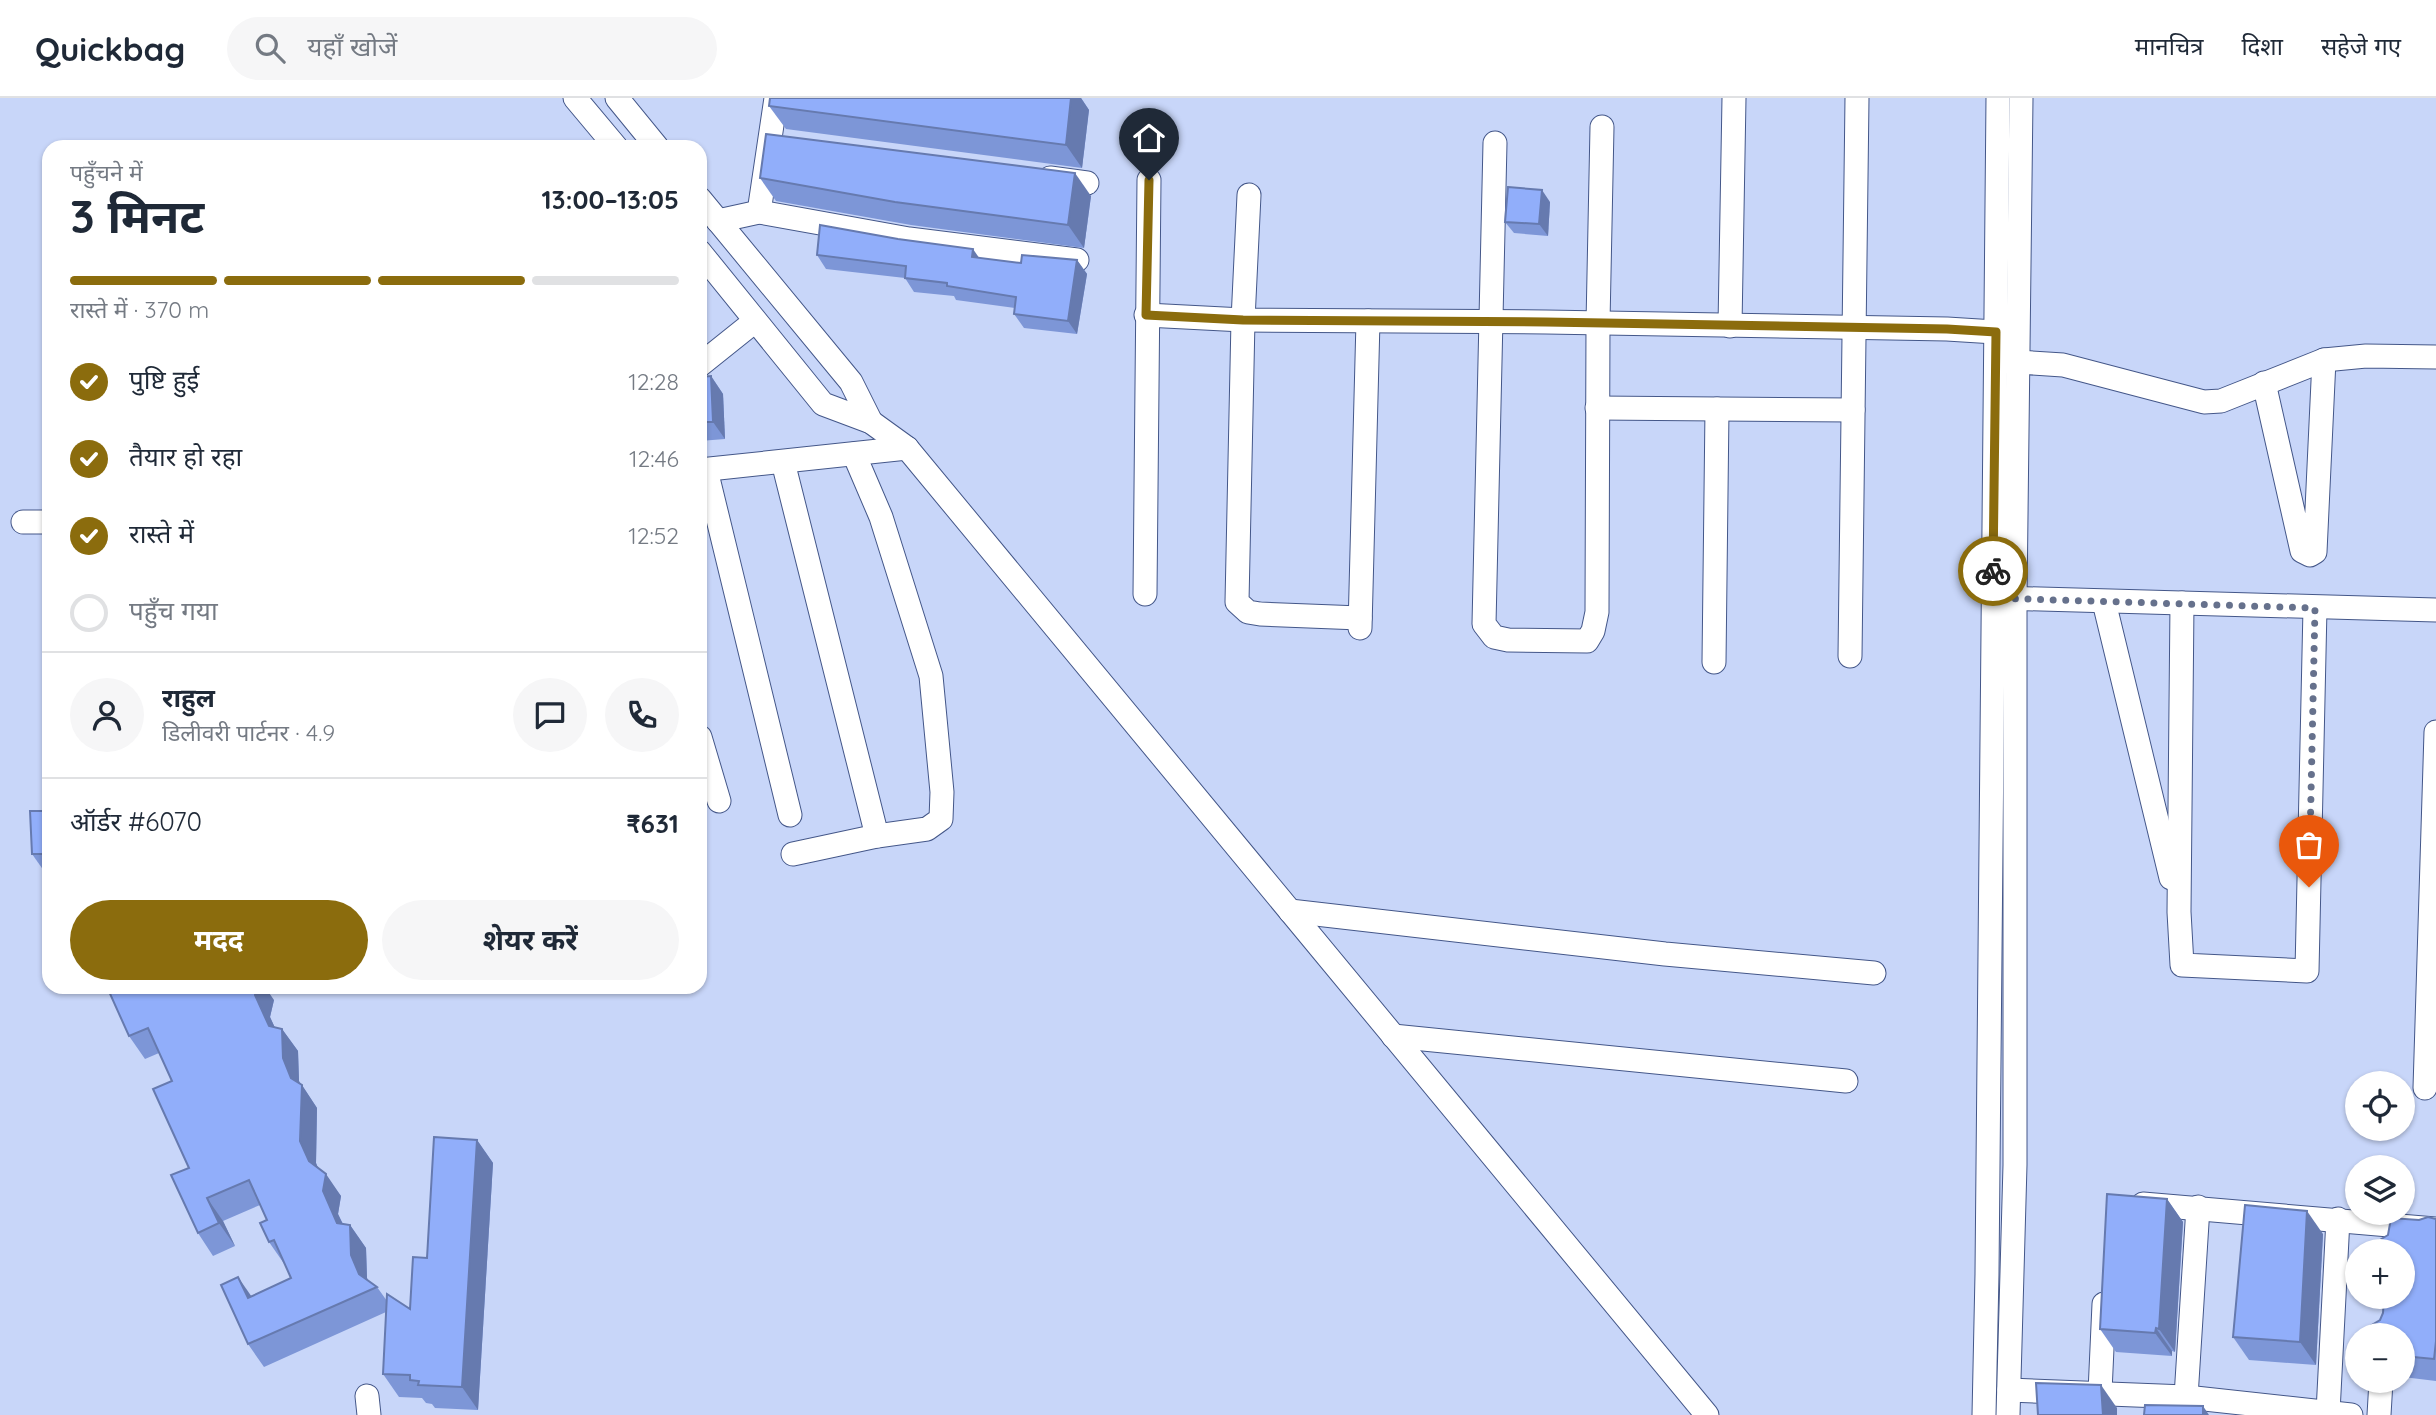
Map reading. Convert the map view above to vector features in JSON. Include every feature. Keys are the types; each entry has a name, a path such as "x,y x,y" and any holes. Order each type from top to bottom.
{"street":[{"path":"575,98 610,140"},
{"path":"617,98 651,140"},
{"path":"759,212 776,98"},
{"path":"1730,326 1734,98"},
{"path":"1850,656 1857,98"},
{"path":"1998,98 2007,333"},
{"path":"1984,1415 1992,598 2021,98"},
{"path":"1494,143 1484,624 1493,637 1508,640 1587,641 1593,631 1597,611 1602,127"},
{"path":"769,141 797,145"},
{"path":"1031,176 1087,183"},
{"path":"1145,594 1149,180"},
{"path":"1249,195 1243,320 1237,602 1248,612 1360,623 1368,321"},
{"path":"707,208 851,382 872,422"},
{"path":"718,221 759,212 908,239 1077,260"},
{"path":"707,260 822,404 872,422 907,448 1707,1415"},
{"path":"1146,315 1243,320 1598,323 2007,333"},
{"path":"707,359 755,321"},
{"path":"2006,361 2063,365 2204,402 2221,401 2324,360 2366,356 2436,357"},
{"path":"2264,383 2302,551 2309,555 2315,552 2324,360"},
{"path":"2006,361 2015,599 2015,1165 2008,1415"},
{"path":"1597,408 1853,410"},
{"path":"1714,662 1717,409"},
{"path":"707,470 907,448"},
{"path":"793,854 877,836 927,829 942,819 931,676 881,517 854,454"},
{"path":"783,462 877,836"},
{"path":"707,486 790,816"},
{"path":"23,522 42,522"},
{"path":"1992,598 2436,610"},
{"path":"2104,602 2179,912"},
{"path":"2182,603 2179,912 2182,965 2307,971 2315,608"},
{"path":"2425,1088 2436,732"},
{"path":"707,761 719,802"},
{"path":"1290,911 1652,953 1874,973"},
{"path":"1393,1036 1846,1082"},
{"path":"2122,1202 2345,1220"},
{"path":"2186,1397 2199,1208"},
{"path":"2328,1412 2338,1219"},
{"path":"2404,1225 2436,1228"},
{"path":"2100,1392 2106,1283"},
{"path":"1986,1328 2011,1327"},
{"path":"2009,1390 2100,1392 2130,1405 2186,1397 2351,1415"},
{"path":"2379,1415 2380,1393"}],"building":[{"path":"770,98 1071,98 1066,145 769,106"},
{"path":"766,134 1075,173 1068,225 895,202 760,178"},
{"path":"1508,187 1542,190 1539,224 1505,222"},
{"path":"820,225 973,249 972,257 1021,263 1022,255 1077,260 1068,321 1014,314 1016,297 947,286 947,283 905,278 906,266 817,255"},
{"path":"707,376 711,376 713,422 707,422"},
{"path":"30,811 42,811 42,854 32,854"},
{"path":"110,994 255,994 269,1026 282,1029 283,1058 291,1078 302,1085 300,1141 309,1161 326,1174 323,1191 337,1223 350,1225 351,1255 359,1274 377,1287 248,1344 221,1285 238,1277 248,1298 291,1278 274,1240 269,1242 260,1223 267,1220 249,1180 207,1198 219,1223 198,1233 171,1175 189,1168 153,1089 172,1081 148,1028 129,1036"},
{"path":"434,1137 477,1140 462,1387 418,1385 419,1381 410,1380 410,1375 383,1374 387,1294 410,1309 413,1257 427,1258"},
{"path":"2107,1194 2167,1199 2159,1329 2156,1328 2155,1333 2100,1329"},
{"path":"2245,1205 2307,1211 2300,1342 2233,1337"},
{"path":"2428,1217 2436,1219 2434,1359 2415,1357 2415,1323 2375,1323 2380,1320 2383,1309 2415,1309 2415,1239 2381,1239 2388,1235 2390,1225 2415,1225 2415,1220"},
{"path":"2036,1383 2101,1385 2103,1415 2038,1415"},
{"path":"2145,1405 2203,1406 2203,1415 2144,1415"}],"way so far":[{"path":"1993,571 1992,598 2315,608 2309,887"}],"route":[{"path":"1149,180 1146,315 1243,320 1546,322 1996,332 1993,571"}]}
